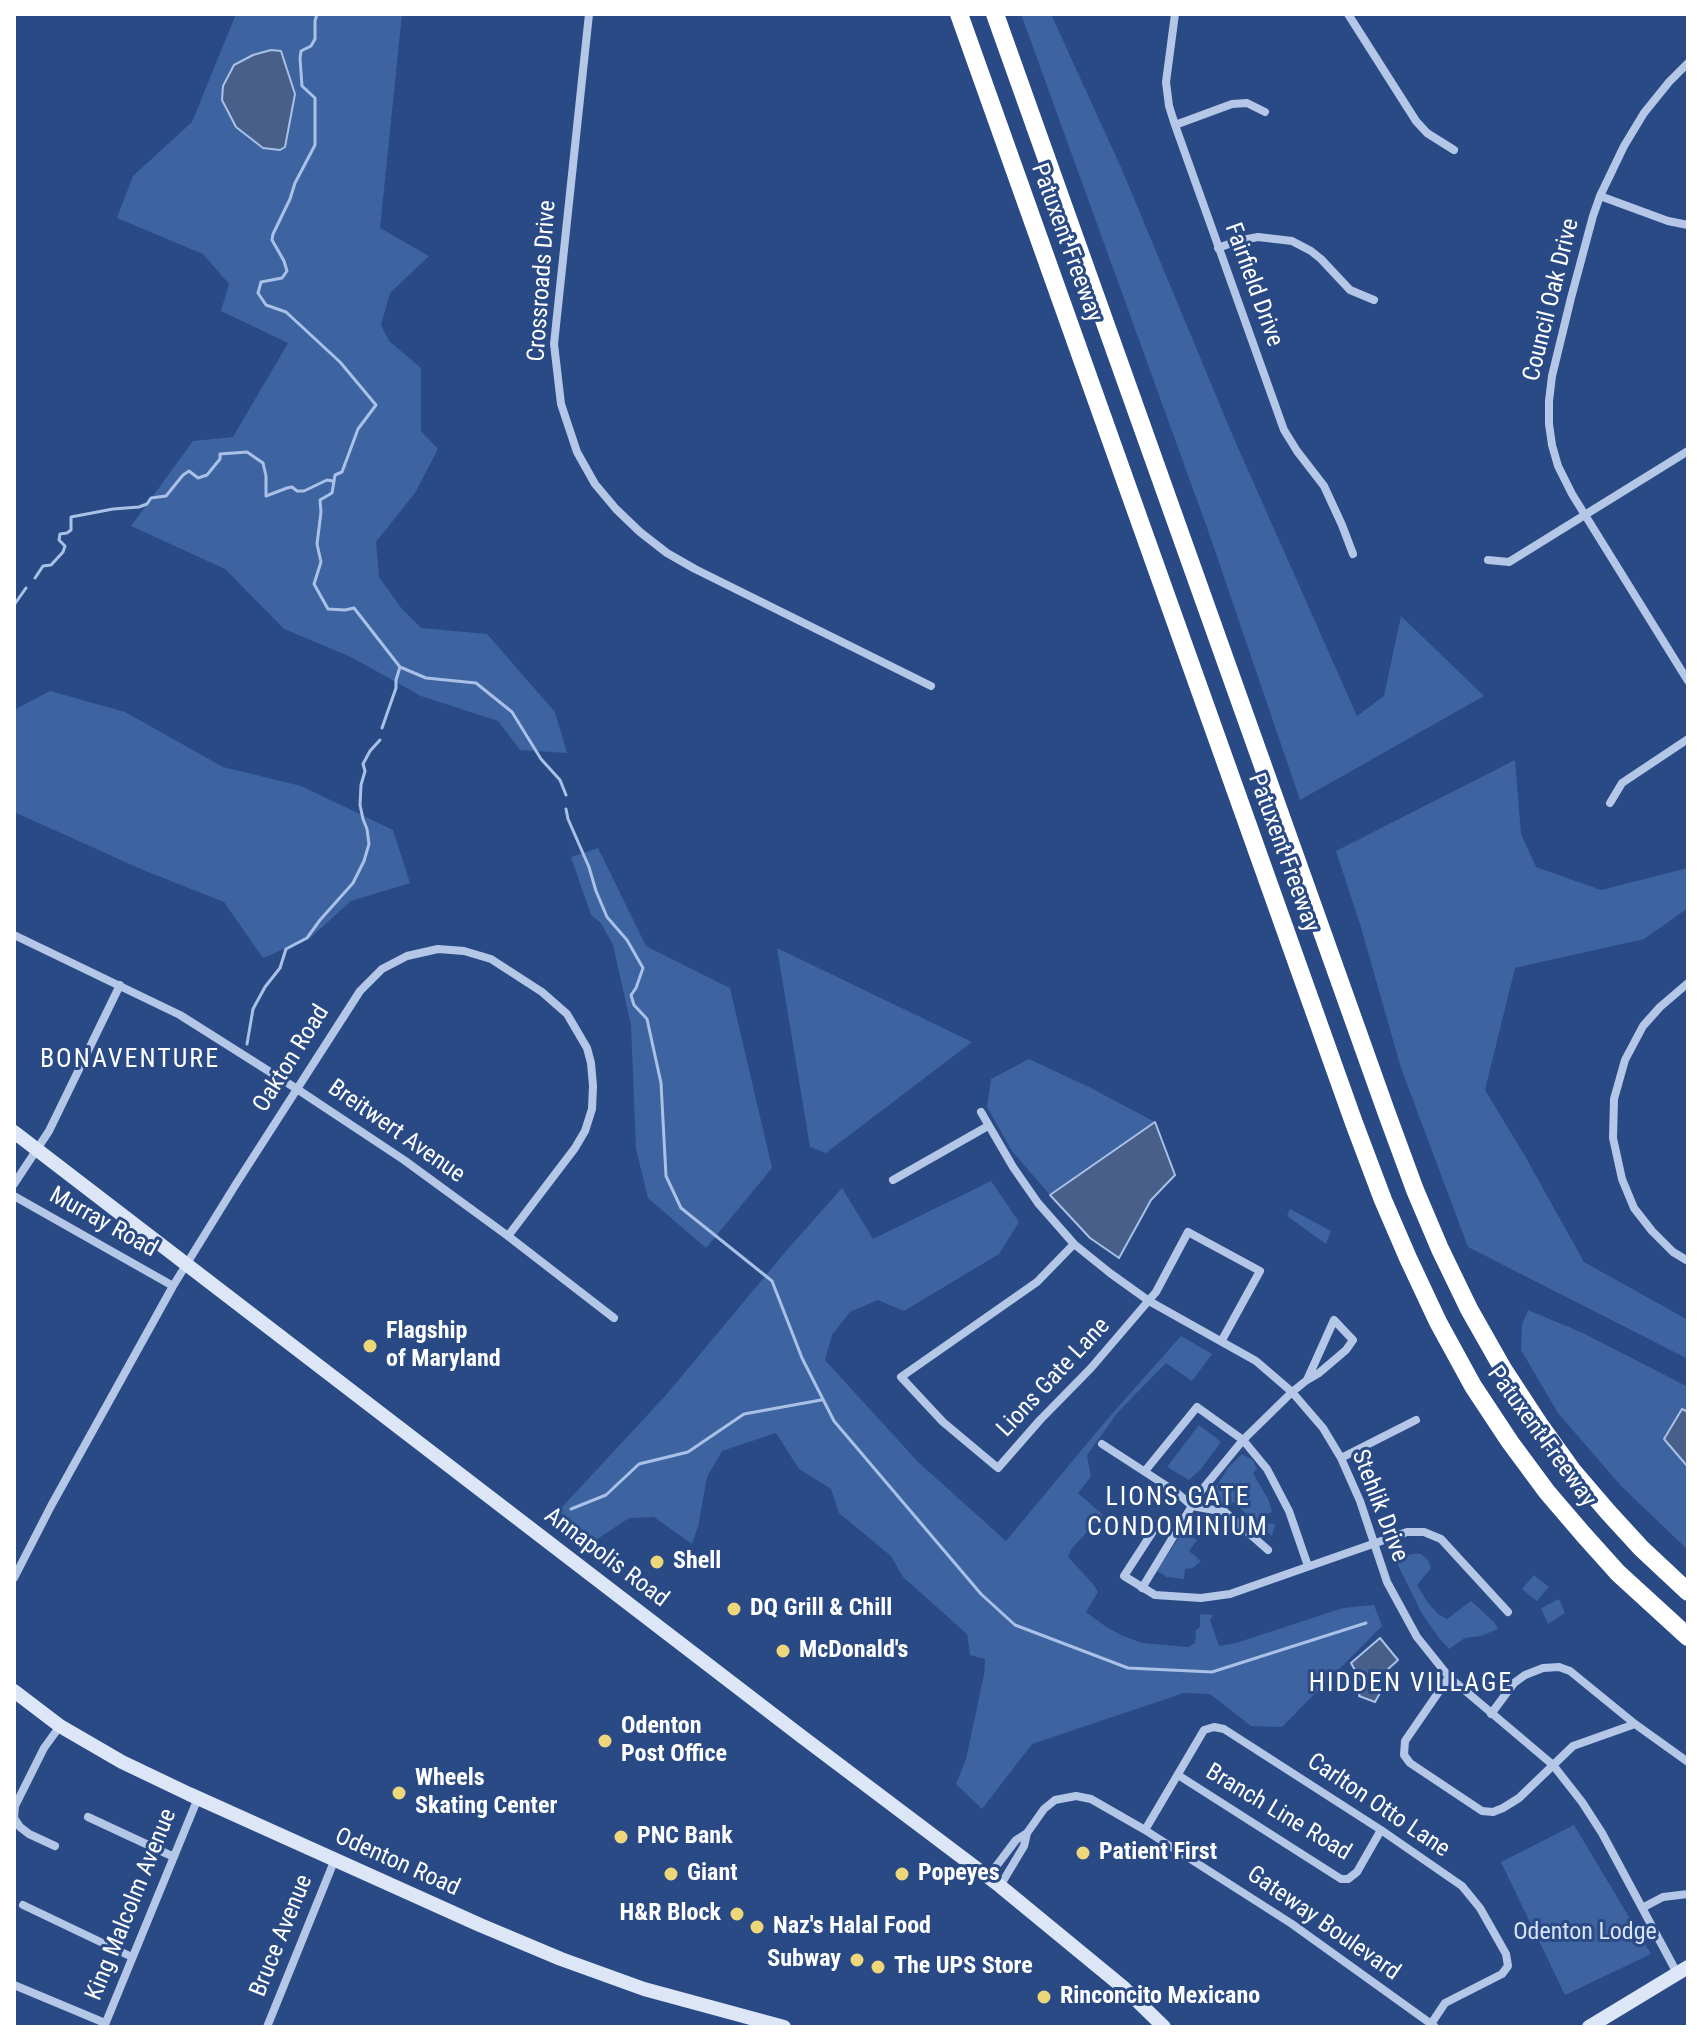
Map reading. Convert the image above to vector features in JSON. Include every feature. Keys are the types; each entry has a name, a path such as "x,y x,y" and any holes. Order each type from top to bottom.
{"highway":[{"name":"Patuxent Freeway","path":"959,14 1354,1123 1408,1258 1473,1386 1510,1442 1583,1534 1645,1599 1688,1637"},
{"name":"Patuxent Freeway","path":"995,14 1387,1114 1440,1249 1503,1369 1572,1470 1641,1548 1688,1592"}],"main road":[{"name":"Annapolis Road","path":"14,1132 1000,1886 1124,1988 1164,2027"},
{"name":"Odenton Road","path":"14,1691 60,1726 122,1762 561,1959 644,1989 784,2027"},
{"path":"1589,2027 1683,1970"}],"street":[{"name":"Crossroads Drive","path":"589,14 554,344 561,404 577,452 595,484 616,509 667,553 931,686"},
{"name":"Fairfield Drive","path":"1175,14 1166,82 1175,125 1284,430 1324,486 1353,554"},
{"path":"1348,14 1416,121 1427,133 1454,150"},
{"name":"Council Oak Drive","path":"1688,63 1644,113 1600,196 1571,298 1549,401 1551,434 1558,466 1688,681"},
{"path":"1175,125 1232,104 1247,103 1265,112"},
{"path":"1600,196 1668,221 1688,225"},
{"path":"1218,248 1258,237 1292,241 1321,259 1350,290 1374,300"},
{"path":"1488,560 1509,562 1688,451"},
{"path":"1610,803 1622,783 1688,739"},
{"name":"Breitwert Avenue","path":"14,935 180,1015 297,1089 404,1160 614,1318"},
{"name":"Oakton Road","path":"14,1578 186,1264 360,991 382,969 407,956 438,949 464,951 491,959 530,984 567,1014 587,1048 593,1086 592,1109 585,1131 508,1236"},
{"path":"1688,983 1643,1026 1625,1060 1614,1099 1613,1138 1622,1179 1634,1208 1673,1252 1688,1261"},
{"path":"14,1184 49,1131 120,985"},
{"name":"Stehlik Drive","path":"981,1112 1038,1203 1074,1244 1149,1301 1256,1361 1292,1392 1323,1428 1341,1458 1360,1501 1387,1582 1417,1637 1449,1677 1553,1765 1602,1833 1642,1908 1683,1970"},
{"path":"893,1180 988,1126"},
{"name":"Murray Road","path":"14,1196 173,1286"},
{"path":"1149,1301 1188,1232 1200,1238 1260,1271 1222,1340"},
{"name":"Lions Gate Lane","path":"1074,1244 1037,1282 901,1377 945,1424 998,1468 1149,1301"},
{"path":"1142,1588 1201,1491 1243,1440 1292,1392 1346,1350 1353,1340 1334,1320 1307,1380"},
{"path":"1145,1471 1197,1407 1243,1440 1267,1469 1289,1511 1308,1566"},
{"path":"1341,1458 1416,1420"},
{"path":"1102,1444 1176,1492 1192,1506 1225,1512 1268,1550"},
{"path":"1159,1522 1124,1576 1155,1595 1209,1598 1230,1594 1407,1532 1424,1532 1441,1539 1508,1612"},
{"path":"1491,1714 1514,1683 1525,1675 1543,1668 1559,1667 1570,1671 1688,1762"},
{"path":"1449,1677 1405,1741 1404,1755 1410,1763 1482,1811 1493,1812 1519,1798 1573,1746 1635,1724"},
{"path":"55,1846 29,1834 14,1818 15,1806 44,1748 60,1726"},
{"name":"Carlton Otto Lane","path":"1145,1830 1204,1730 1214,1727 1224,1729 1381,1830 1462,1886 1480,1908 1506,1954 1508,1966 1502,1974 1445,2003 1433,2025"},
{"name":"Branch Line Road","path":"1178,1775 1341,1879 1348,1879 1357,1872 1381,1830"},
{"name":"Gateway Boulevard","path":"988,1877 1016,1840 1027,1833 1044,1809 1055,1800 1076,1796 1091,1799 1292,1924 1433,2025"},
{"name":"King Malcolm Avenue","path":"105,2025 198,1798"},
{"path":"88,1817 174,1857"},
{"name":"Gateway Boulevard","path":"1000,1886 1024,1846 1027,1833"},
{"name":"Bruce Avenue","path":"267,2027 335,1859"},
{"path":"1642,1908 1663,1897 1688,1894"},
{"path":"23,1905 132,1957"},
{"path":"14,1985 105,2025"}],"green space":[{"path":"236,14 402,14 380,228 429,256 390,293 381,325 389,341 421,368 421,431 438,449 415,493 376,542 379,577 402,609 421,628 487,634 555,712 567,753 520,750 498,721 421,696 351,657 284,629 225,569 131,526 193,441 233,437 288,343 221,311 229,284 203,254 117,218 133,176 192,122"},
{"path":"1021,14 1051,14 1123,172 1232,434 1357,716 1384,696 1401,616 1484,696 1300,800 1210,536"},
{"path":"50,691 125,712 223,767 301,786 393,830 410,883 351,901 310,938 263,958 224,902 143,870 14,812 14,710"},
{"path":"1515,760 1521,834 1536,867 1601,890 1688,868 1688,908 1644,939 1515,968 1485,1090 1584,1262 1688,1320 1688,1359 1468,1247 1401,1068 1336,851"},
{"path":"598,848 646,946 730,988 772,1168 706,1248 648,1198 636,1149 631,1025 613,945 601,923 591,915 571,857"},
{"path":"777,948 972,1042 826,1153 810,1147"},
{"path":"1029,1059 1155,1122 1050,1195 1012,1151 987,1107 991,1079"},
{"path":"991,1181 1019,1222 999,1254 904,1311 878,1300 850,1312 832,1335 825,1360 918,1462 1006,1541 1181,1336 1212,1354 1192,1381 1166,1363 1118,1412 1087,1455 1091,1477 1078,1493 1103,1515 1072,1548 1068,1557 1098,1592 1086,1612 1123,1636 1142,1643 1188,1647 1195,1643 1200,1614 1213,1615 1210,1620 1219,1646 1343,1608 1374,1605 1382,1626 1282,1727 1251,1726 1210,1694 1184,1693 1032,1744 982,1809 956,1784 966,1759 985,1659 970,1655 967,1634 903,1577 891,1556 839,1513 831,1489 799,1469 776,1433 722,1451 707,1477 692,1544 654,1517 629,1518 587,1546 551,1519 666,1395 842,1188 873,1239"},
{"path":"1290,1209 1331,1231 1326,1244 1287,1216"},
{"path":"1528,1310 1583,1333 1688,1387 1688,1550 1621,1486 1558,1413 1521,1350 1522,1325"},
{"path":"1199,1425 1221,1442 1189,1480 1167,1467"},
{"path":"1242,1454 1253,1460 1257,1469 1253,1473 1269,1501 1272,1512 1261,1516 1264,1523 1275,1524 1272,1536 1233,1502 1228,1506 1209,1498 1228,1468"},
{"path":"1183,1531 1197,1540 1189,1551 1201,1561 1193,1568 1185,1569 1184,1579 1167,1577 1157,1571"},
{"path":"1421,1554 1428,1560 1431,1568 1417,1585 1438,1614 1447,1619 1471,1601 1498,1629 1465,1638 1449,1649 1422,1614 1395,1559"},
{"path":"1534,1575 1549,1587 1537,1601 1522,1589"},
{"path":"1559,1599 1565,1613 1548,1624 1541,1608"},
{"name":"Odenton Lodge","path":"1574,1825 1651,1954 1565,1995 1501,1862"}],"shaded area":[{"path":"271,50 281,51 295,94 285,147 280,150 263,148 236,127 222,100 223,86 234,65"},
{"path":"1155,1122 1175,1175 1151,1200 1119,1258 1090,1238 1050,1195"},
{"path":"1682,1409 1688,1412 1688,1467 1664,1439"},
{"path":"1380,1638 1398,1660 1374,1682 1380,1693 1375,1702 1359,1696 1362,1683 1351,1663"}],"waterway":[{"path":"317,14 315,39 311,46 301,51 300,58 302,86 315,98 315,145 273,234 272,240 287,271 282,278 261,282 258,293 266,305 286,312 340,362 376,405 358,429 342,472 335,475 332,493 320,500 317,544 321,562 314,584 328,609 354,608 400,667 426,678 476,683 512,712 541,759 560,780 566,795"},
{"path":"35,578 43,566 51,565 63,552 65,546 59,540 60,534 71,530 71,517 139,507 151,498 166,496 189,471 198,478 207,475 220,459 220,454 247,452 263,463 266,496 292,487 304,491 327,480 333,481"},
{"path":"14,605 26,588"},
{"path":"382,728 400,667"},
{"path":"247,1044 253,1009 280,968 286,949 307,938 353,883 364,861 369,844 360,805 365,771 363,764 380,740"},
{"path":"566,809 607,917 627,940 643,968 631,995 634,1005 647,1019 661,1083 666,1176 681,1208 772,1281 802,1358 834,1421 981,1594 1015,1625 1128,1668 1212,1672 1366,1623"},
{"path":"571,1509 606,1495 639,1464 688,1452 744,1414 821,1400"}],"place":[{"name":"Flagship of Maryland","path":"370,1346"},
{"name":"Shell","path":"657,1562"},
{"name":"DQ Grill & Chill","path":"734,1609"},
{"name":"McDonald's","path":"783,1651"},
{"name":"Odenton Post Office","path":"605,1741"},
{"name":"Wheels Skating Center","path":"399,1793"},
{"name":"PNC Bank","path":"621,1837"},
{"name":"Patient First","path":"1083,1853"},
{"name":"Giant","path":"671,1874"},
{"name":"Popeyes","path":"902,1874"},
{"name":"H&R Block","path":"737,1914"},
{"name":"Naz's Halal Food","path":"757,1927"},
{"name":"Subway","path":"857,1960"},
{"name":"The UPS Store","path":"878,1967"},
{"name":"Rinconcito Mexicano","path":"1044,1997"}],"district":[{"name":"BONAVENTURE","path":"130,1060"},
{"name":"LIONS GATE CONDOMINIUM","path":"1178,1513"},
{"name":"HIDDEN VILLAGE","path":"1411,1684"}]}
